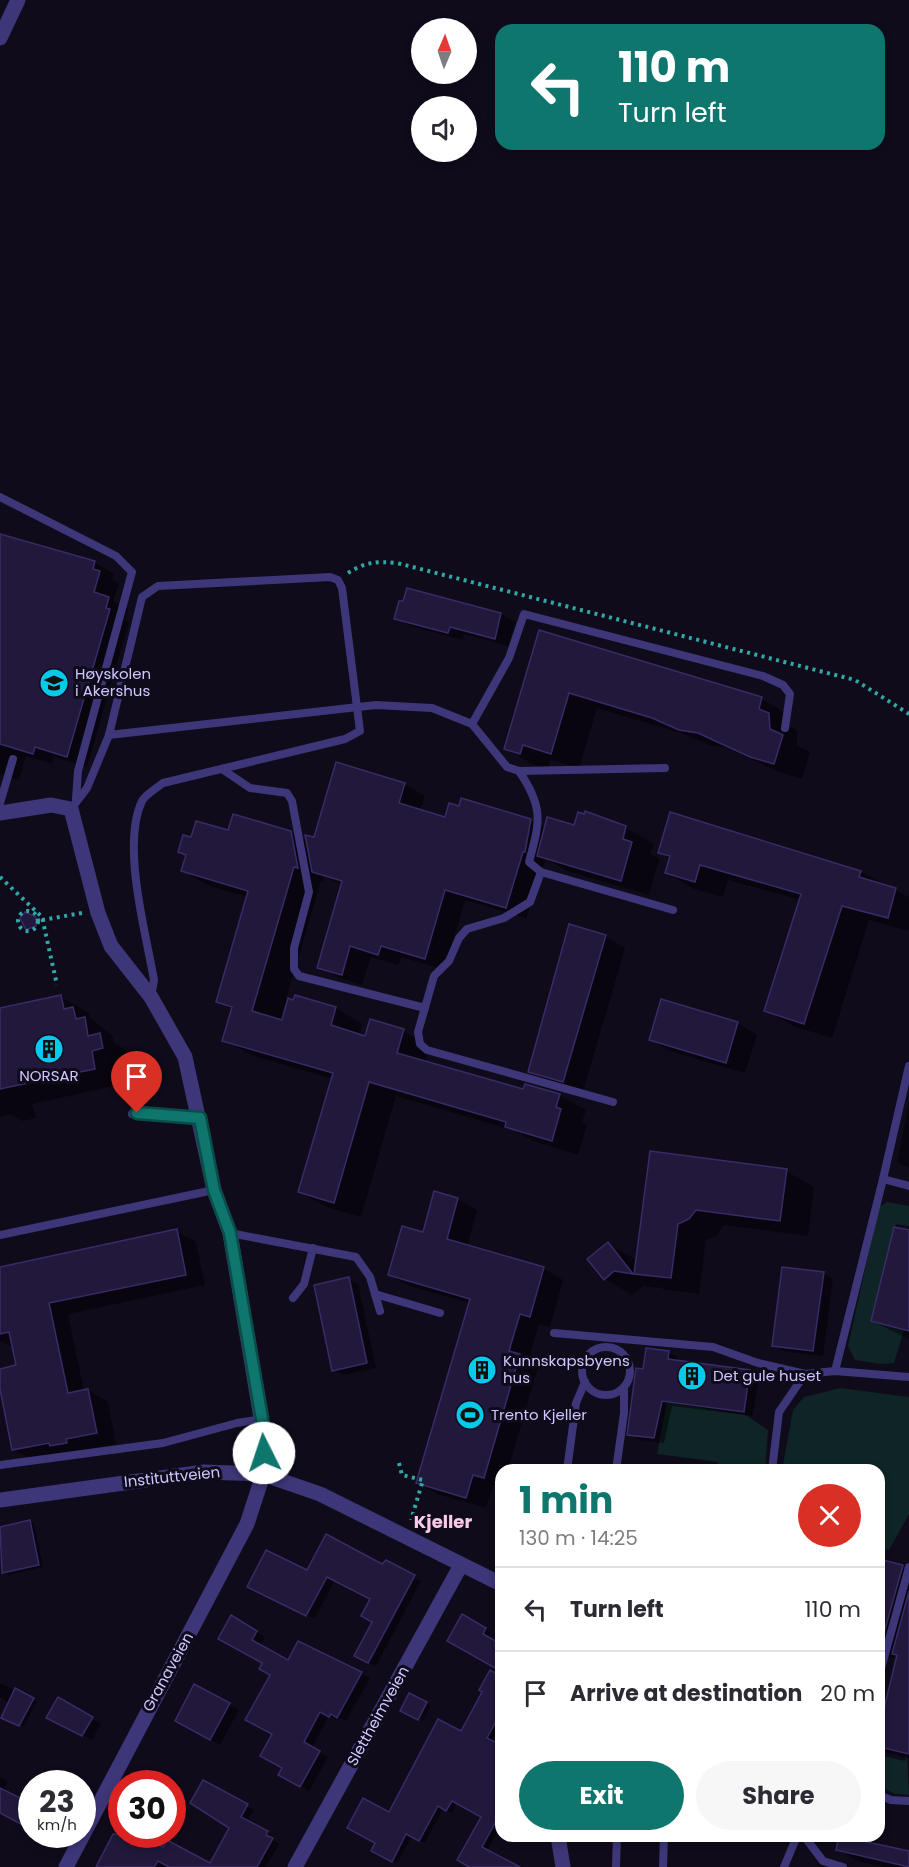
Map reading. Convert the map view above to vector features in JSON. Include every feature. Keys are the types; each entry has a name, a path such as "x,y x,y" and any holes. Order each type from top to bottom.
{"street":[{"path":"0,38 18,0"},
{"path":"0,813 73,804"},
{"name":"Granaveien","path":"66,1867 243,1532 262,1474 265,1442 230,1233 214,1190 185,1057 151,998 111,946 98,911 73,804"},
{"name":"Instituttveien","path":"0,1500 204,1472 262,1474 320,1494 495,1581"},
{"name":"Slettheimveien","path":"295,1867 461,1565"},
{"path":"559,1842 563,1867"}],"lane":[{"path":"0,497 116,556 132,572 78,771 73,804"},
{"path":"73,804 87,788 109,735 142,597 158,586 330,577 338,580 342,588 355,707 360,722 360,731 355,736 164,783 143,800 133,854 154,980 151,998"},
{"path":"472,724 509,658 524,614 763,676 783,685 790,694 785,728"},
{"path":"109,735 376,705 432,708 472,724 507,767 519,771 665,768"},
{"path":"0,803 13,759"},
{"path":"222,769 250,788 287,793 296,812 309,892 294,948 294,969 299,976 425,1008"},
{"path":"519,771 529,785 538,811 540,823 530,862 541,872 673,910"},
{"path":"541,872 530,902 504,918 467,929 459,938 449,961 434,976 418,1032 420,1044 428,1050 613,1102"},
{"path":"836,1371 909,1066"},
{"path":"132,1114 200,1118"},
{"path":"883,1179 909,1186"},
{"path":"0,1235 214,1190"},
{"path":"230,1233 356,1257 370,1277 380,1311"},
{"path":"293,1298 303,1284 313,1248"},
{"path":"375,1294 440,1313"},
{"path":"554,1333 608,1343 713,1347 758,1363 806,1374 836,1371 909,1377"},
{"path":"568,1464 576,1403 585,1382 582,1366 586,1358 597,1348 608,1343"},
{"path":"608,1343 628,1360 630,1376 624,1388 624,1413 617,1464"},
{"path":"773,1464 779,1412 806,1374"},
{"path":"585,1382 595,1392 605,1395 614,1394 624,1388"},
{"path":"0,1465 163,1443 237,1423 262,1419"},
{"path":"885,1654 909,1566"},
{"path":"885,1798 909,1801"},
{"path":"616,1867 617,1842"},
{"path":"663,1867 664,1842"},
{"path":"784,1867 794,1842"},
{"path":"809,1842 823,1861 843,1867"}],"path":[{"path":"0,878 40,920"},
{"path":"40,920 35,929 29,932 22,930 17,921 19,915 28,911 35,913 40,920 57,985"},
{"path":"40,920 98,911"},
{"path":"399,1463 402,1475 423,1480 410,1524"}],"green space":[{"path":"887,1202 909,1206 909,1226 896,1224 873,1318 905,1327 894,1363 881,1364 855,1360 848,1346 879,1207"},
{"path":"840,1388 909,1397 909,1514 889,1550 885,1550 885,1464 783,1464 793,1410 804,1397"},
{"path":"667,1402 746,1415 768,1430 765,1464 718,1464 718,1462 657,1454"},
{"path":"907,1753 909,1795 895,1794 885,1789 885,1756 905,1761"}],"building":[{"path":"0,534 95,561 93,569 100,571 94,592 109,597 106,608 110,609 67,757 35,747 33,754 0,744"},
{"path":"407,588 501,613 495,639 450,627 448,633 394,619 399,601 403,601"},
{"path":"539,630 762,697 759,709 769,713 770,729 783,735 774,764 750,757 698,733 679,730 652,718 569,693 551,754 523,745 520,754 504,749"},
{"path":"336,762 405,783 399,803 445,817 449,803 459,806 461,798 531,819 525,852 523,852 506,908 445,890 425,959 381,946 378,955 350,946 342,975 317,968 342,881 312,872 305,835 314,837"},
{"path":"585,811 626,826 623,839 632,842 621,881 537,856 547,817 574,825 578,812 584,814"},
{"path":"670,812 861,871 859,877 896,888 888,918 842,906 804,1024 764,1011 801,894 700,865 695,882 665,873 670,856 658,853"},
{"path":"233,814 291,831 298,868 294,867 252,1011 282,1020 288,998 293,1000 295,995 336,1007 331,1025 365,1036 370,1019 404,1029 397,1053 523,1089 525,1084 560,1094 556,1107 561,1109 552,1141 505,1127 506,1122 369,1082 334,1203 298,1192 333,1073 222,1041 232,1007 216,1002 248,891 181,871 186,855 178,852 183,835 191,837 196,821 228,830"},
{"path":"25,912 36,917 36,926 26,930 20,918"},
{"path":"569,924 606,935 563,1082 528,1072"},
{"name":"NORSAR","path":"61,995 64,1009 73,1007 76,1019 85,1017 88,1036 100,1033 103,1048 92,1051 95,1069 0,1089 0,1008"},
{"path":"661,999 738,1022 726,1063 649,1040"},
{"path":"650,1151 787,1169 780,1221 696,1210 689,1219 678,1224 671,1278 634,1274"},
{"name":"Kunnskapsbyens hus","path":"434,1191 458,1198 447,1239 544,1267 530,1317 520,1314 509,1351 520,1354 484,1478 473,1475 466,1498 416,1483 470,1299 388,1275 402,1226 423,1232"},
{"path":"894,1227 909,1230 909,1331 871,1321"},
{"path":"177,1229 186,1275 49,1303 68,1393 88,1389 97,1433 66,1439 67,1443 50,1446 49,1443 12,1450 0,1389 0,1369 16,1365 9,1332 0,1334 0,1267"},
{"path":"608,1242 633,1274 614,1271 604,1280 587,1259"},
{"path":"782,1267 824,1272 813,1351 772,1346"},
{"path":"349,1277 367,1363 332,1371 314,1285"},
{"name":"Det gule huset","path":"646,1348 669,1351 668,1359 750,1370 744,1412 662,1401 654,1438 627,1435 636,1368 643,1369"},
{"path":"30,1520 39,1565 2,1573 0,1527"},
{"path":"326,1534 382,1564 386,1560 415,1575 368,1663 354,1656 372,1622 361,1616 370,1599 327,1577 306,1616 247,1587 266,1550 307,1570"},
{"path":"885,1560 903,1565 885,1630"},
{"path":"909,1591 909,1754 885,1748 885,1704 897,1655 892,1654"},
{"path":"462,1614 486,1628 483,1634 495,1641 495,1668 447,1641"},
{"path":"231,1615 257,1631 252,1640 288,1660 298,1641 362,1672 337,1718 320,1712 304,1742 320,1751 300,1787 278,1775 282,1768 260,1756 272,1734 245,1720 270,1675 259,1669 262,1663 218,1639"},
{"path":"490,1670 495,1673 495,1723 487,1738 495,1742 495,1823 482,1847 520,1867 469,1867 457,1860 481,1817 452,1801 446,1811 438,1806 419,1841 406,1834 392,1862 371,1851 375,1843 347,1828 363,1798 389,1812 438,1719 461,1731 482,1692 479,1690"},
{"path":"194,1684 230,1703 210,1740 175,1721"},
{"path":"15,1688 34,1698 19,1726 1,1718"},
{"path":"409,1693 427,1702 418,1720 400,1711"},
{"path":"58,1697 93,1717 82,1736 46,1718"},
{"path":"203,1780 248,1804 241,1817 268,1831 266,1835 273,1838 257,1867 169,1867 158,1861 154,1867 96,1867 108,1844 108,1848 182,1848 210,1863 229,1828 190,1803"},
{"path":"0,1788 18,1797 18,1823 0,1813"},
{"path":"838,1842 867,1842 909,1851 909,1867 836,1850"}],"place":[{"name":"Høyskolen i Akershus","path":"54,683"},
{"name":"NORSAR","path":"49,1049"},
{"name":"Kunnskapsbyens hus","path":"482,1370"},
{"name":"Det gule huset","path":"692,1376"},
{"name":"Trento Kjeller","path":"470,1415"}],"district":[{"name":"Kjeller","path":"443,1522"}],"route":[{"path":"137,1113 200,1118 214,1190 230,1233 262,1419 264,1453"}]}
